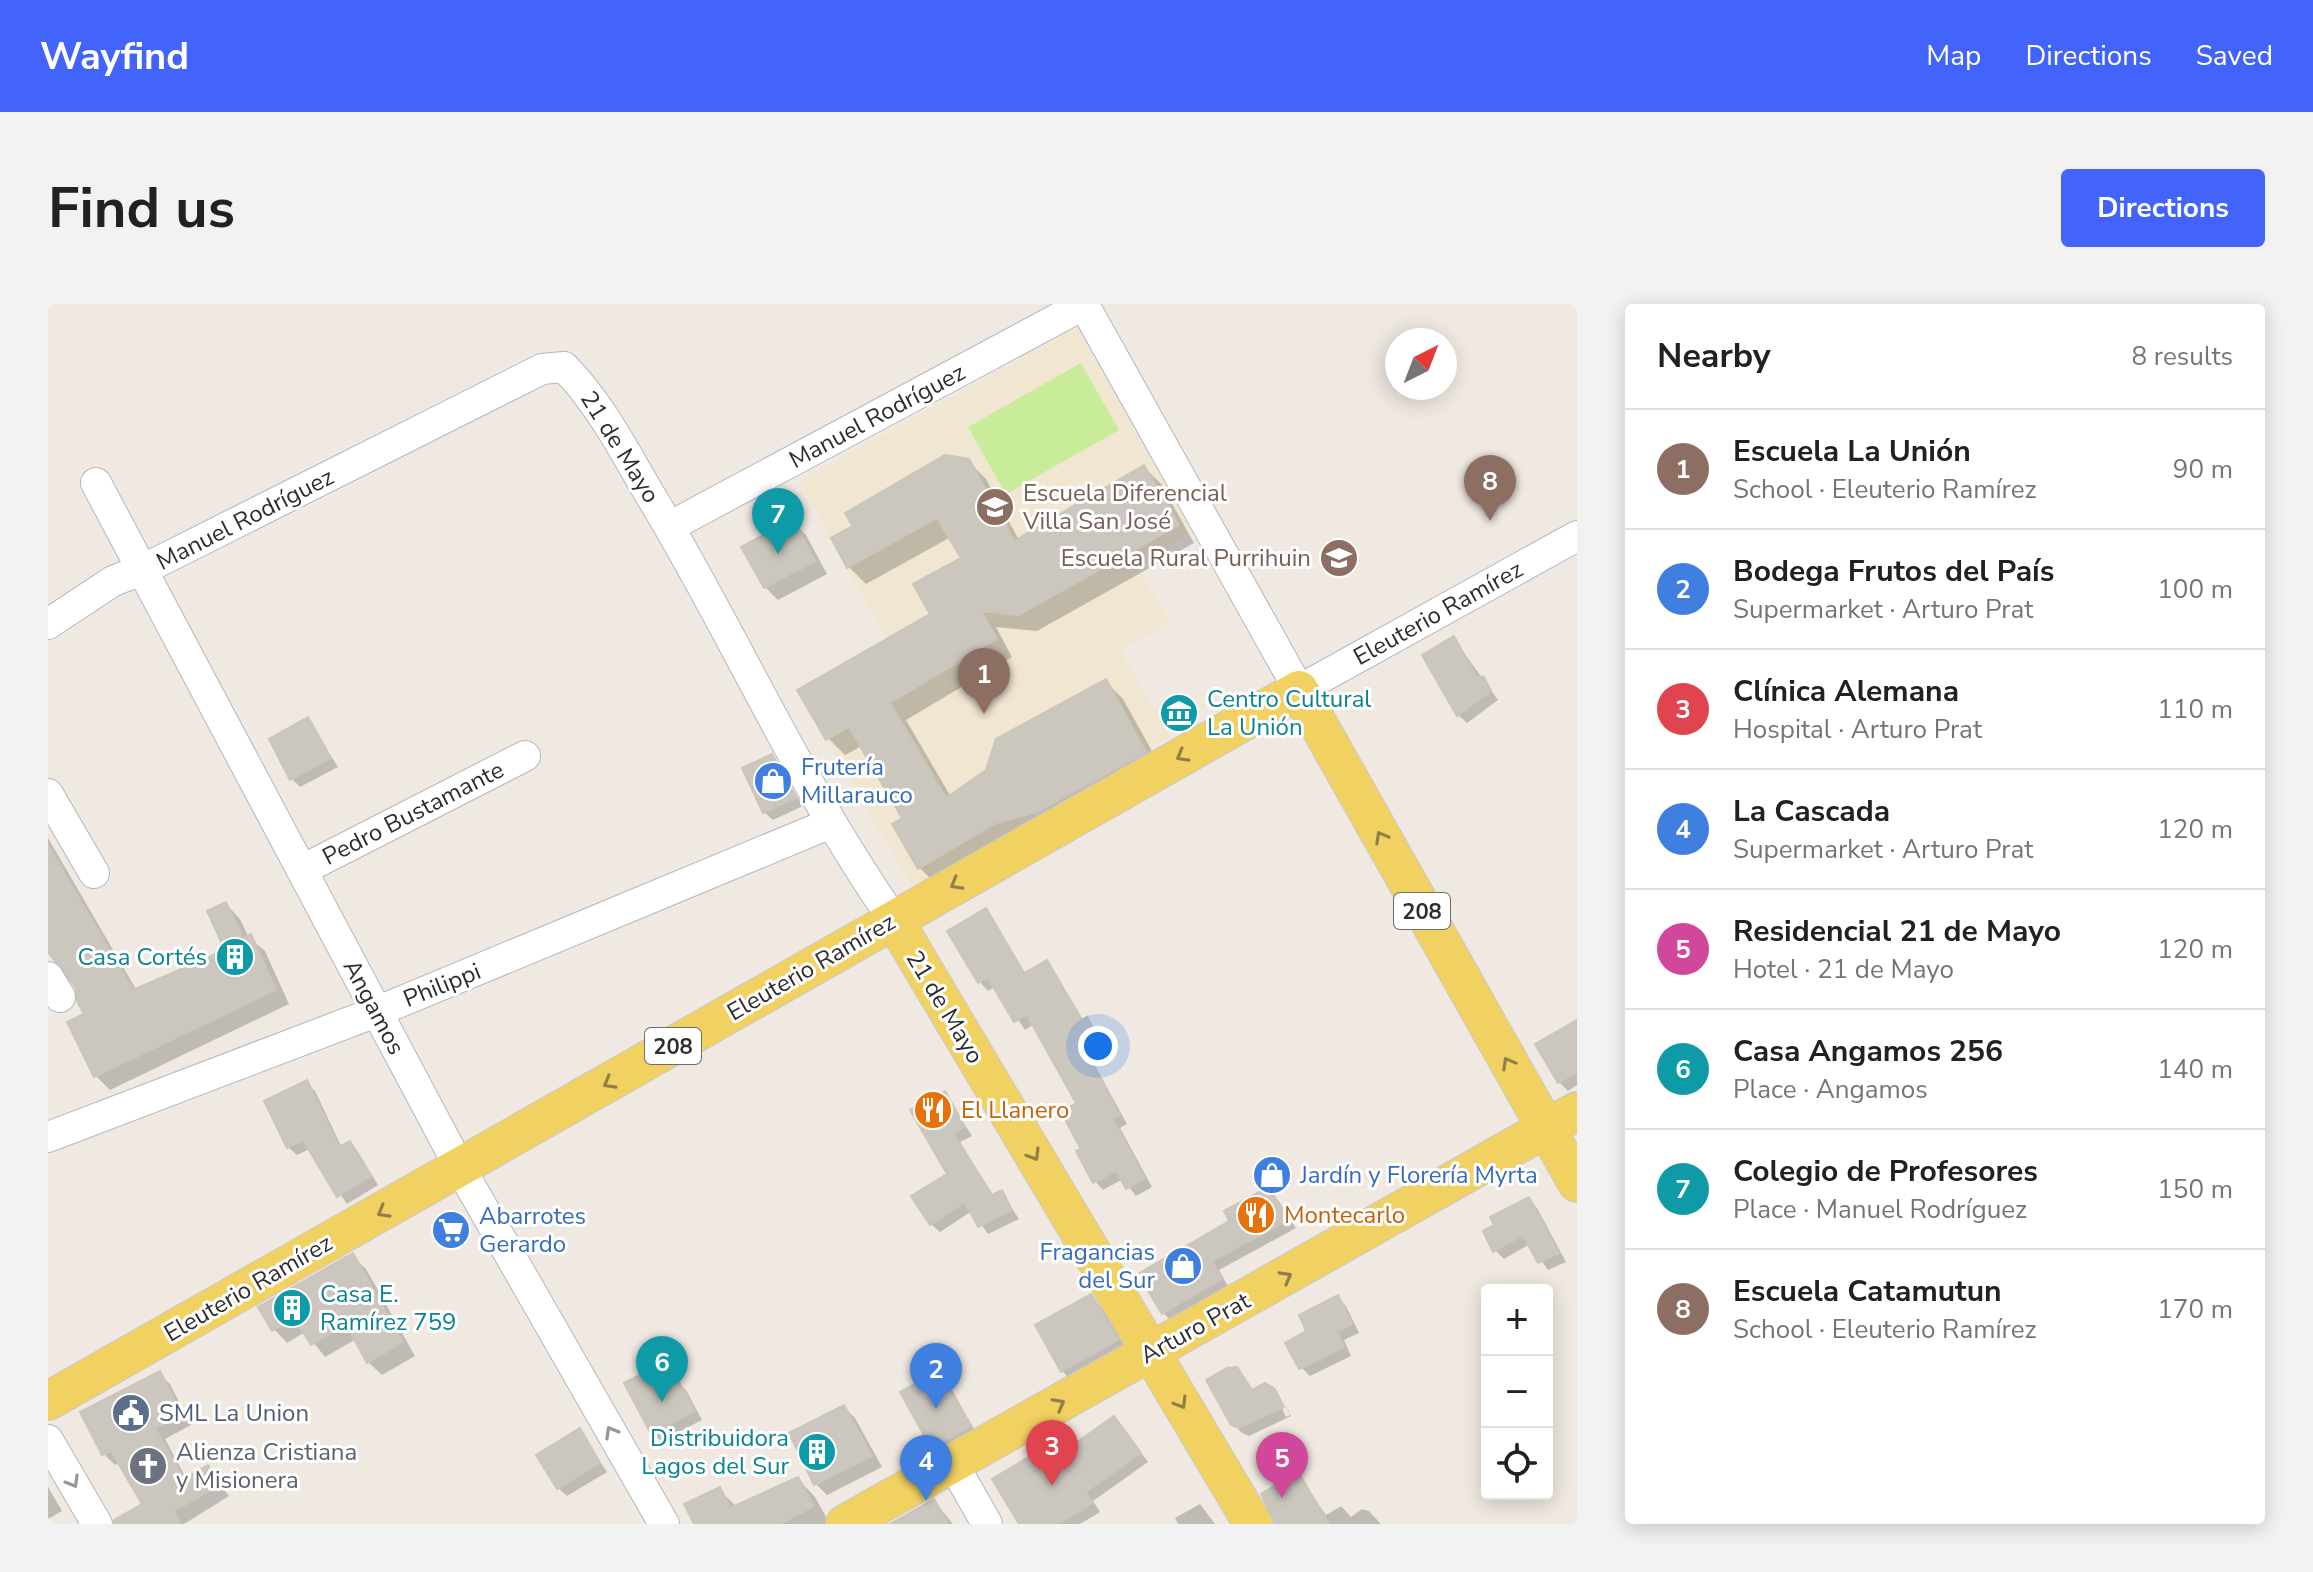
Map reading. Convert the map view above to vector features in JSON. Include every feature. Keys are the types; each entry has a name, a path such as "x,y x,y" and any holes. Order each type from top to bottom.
{"main road":[{"name":"Eleuterio Ramírez","path":"48,1401 1299,690"},
{"name":"208","path":"1299,690 1567,1123"},
{"name":"21 de Mayo","path":"894,920 1253,1524"},
{"path":"1567,1123 1577,1183"},
{"name":"Arturo Prat","path":"845,1524 1567,1123"}],"street":[{"name":"Manuel Rodríguez","path":"669,527 1084,304"},
{"path":"1084,304 1299,690"},
{"name":"Manuel Rodríguez","path":"48,624 113,581 142,570 542,369 564,367"},
{"name":"21 de Mayo","path":"564,367 586,389 669,527 831,823 894,920"},
{"name":"Angamos","path":"96,483 460,1168 664,1524"},
{"name":"Eleuterio Ramírez","path":"1299,690 1577,536"},
{"name":"Pedro Bustamante","path":"302,870 525,756"},
{"path":"48,794 94,873"},
{"name":"Philippi","path":"48,1137 376,1012 831,823"},
{"path":"48,1440 97,1524"},
{"path":"953,1464 987,1524"}],"shaded area":[{"path":"1079,327 1191,532 1135,563 1170,622 1120,651 1170,737 913,887 797,690 886,638 799,481"}],"green space":[{"path":"1081,363 1119,430 1006,494 968,427"}],"building":[{"path":"945,455 969,459 1014,541 1144,465 1179,525 1019,615 981,611 997,639 890,703 946,798 986,770 996,739 1106,679 1146,752 1037,812 996,823 918,869 892,824 902,818 849,727 826,740 797,690 930,614 913,584 961,558 937,518 847,568 831,538 853,526 845,513"},
{"path":"793,519 815,561 764,588 741,547"},
{"path":"1454,636 1476,676 1484,677 1491,691 1457,716 1422,655"},
{"path":"308,717 331,758 290,780 269,739"},
{"name":"Frutería Millarauco","path":"772,754 796,798 763,813 742,768"},
{"path":"48,845 133,990 225,950 207,911 226,902 243,938 251,934 276,990 94,1077 67,1022 84,1014 77,1001 76,988 48,952"},
{"path":"986,908 1024,973 1047,960 1082,1020 1087,1017 1103,1046 1087,1055 1120,1115 1113,1119 1145,1178 1126,1189 1116,1171 1093,1183 1076,1151 1081,1149 1061,1112 1076,1103 1027,1015 1014,1022 988,978 978,983 947,931"},
{"path":"1577,1020 1577,1072 1558,1083 1535,1044"},
{"path":"307,1080 339,1147 350,1141 371,1176 337,1197 303,1140 287,1148 264,1101"},
{"path":"945,1091 965,1127 953,1133 992,1195 1002,1190 1012,1210 978,1227 965,1202 930,1225 911,1196 947,1174 910,1110"},
{"path":"1268,1187 1290,1219 1212,1261 1222,1279 1162,1314 1138,1274 1229,1221 1224,1211"},
{"path":"1529,1197 1559,1253 1538,1263 1523,1235 1493,1252 1483,1231 1494,1225 1490,1217"},
{"path":"353,1253 403,1342 367,1363 346,1324 311,1345 294,1318 272,1331 258,1307"},
{"path":"1091,1294 1118,1340 1061,1372 1035,1325"},
{"path":"1338,1295 1352,1324 1337,1332 1344,1347 1299,1369 1285,1343 1306,1331 1299,1315"},
{"path":"661,1364 671,1383 678,1380 695,1411 651,1434 624,1383"},
{"path":"1237,1367 1252,1390 1265,1383 1275,1389 1284,1407 1239,1428 1231,1425 1206,1380 1227,1368"},
{"path":"940,1370 971,1426 931,1448 900,1392"},
{"path":"160,1371 182,1414 155,1428 184,1479 208,1465 220,1485 174,1511 181,1524 115,1524 114,1520 142,1504 111,1451 102,1455 80,1412"},
{"path":"844,1405 872,1456 814,1485 789,1433"},
{"path":"1114,1416 1141,1453 1086,1492 1093,1503 1058,1524 1019,1524 992,1479 1055,1441 1062,1453"},
{"path":"580,1428 600,1463 557,1489 536,1455"},
{"path":"1298,1472 1329,1524 1275,1524 1261,1494"},
{"path":"798,1477 814,1506 780,1524 694,1524 684,1504 720,1487 730,1508"},
{"path":"934,1499 948,1524 890,1524"}],"place":[{"name":"Escuela Diferencial Villa San José","path":"995,507"},
{"name":"Escuela Catamutun","path":"1490,521"},
{"name":"Colegio de Profesores","path":"778,554"},
{"name":"Escuela Rural Purrihuin","path":"1339,558"},
{"name":"Centro Cultural La Unión","path":"1179,713"},
{"name":"Escuela La Unión","path":"984,714"},
{"name":"Frutería Millarauco","path":"773,781"},
{"name":"Casa Cortés","path":"235,957"},
{"name":"El Llanero","path":"933,1110"},
{"name":"Jardín y Florería Myrta","path":"1272,1175"},
{"name":"Montecarlo","path":"1256,1215"},
{"name":"Abarrotes Gerardo","path":"451,1230"},
{"name":"Fragancias del Sur","path":"1183,1266"},
{"name":"Casa E. Ramírez 759","path":"292,1308"},
{"name":"Casa Angamos 256","path":"662,1402"},
{"name":"Bodega Frutos del País","path":"936,1409"},
{"name":"SML La Union","path":"131,1413"},
{"name":"Distribuidora Lagos del Sur","path":"817,1452"},
{"name":"Alienza Cristiana y Misionera","path":"148,1466"},
{"name":"Clínica Alemana","path":"1052,1486"},
{"name":"Residencial 21 de Mayo","path":"1282,1498"},
{"name":"La Cascada","path":"926,1501"}]}
